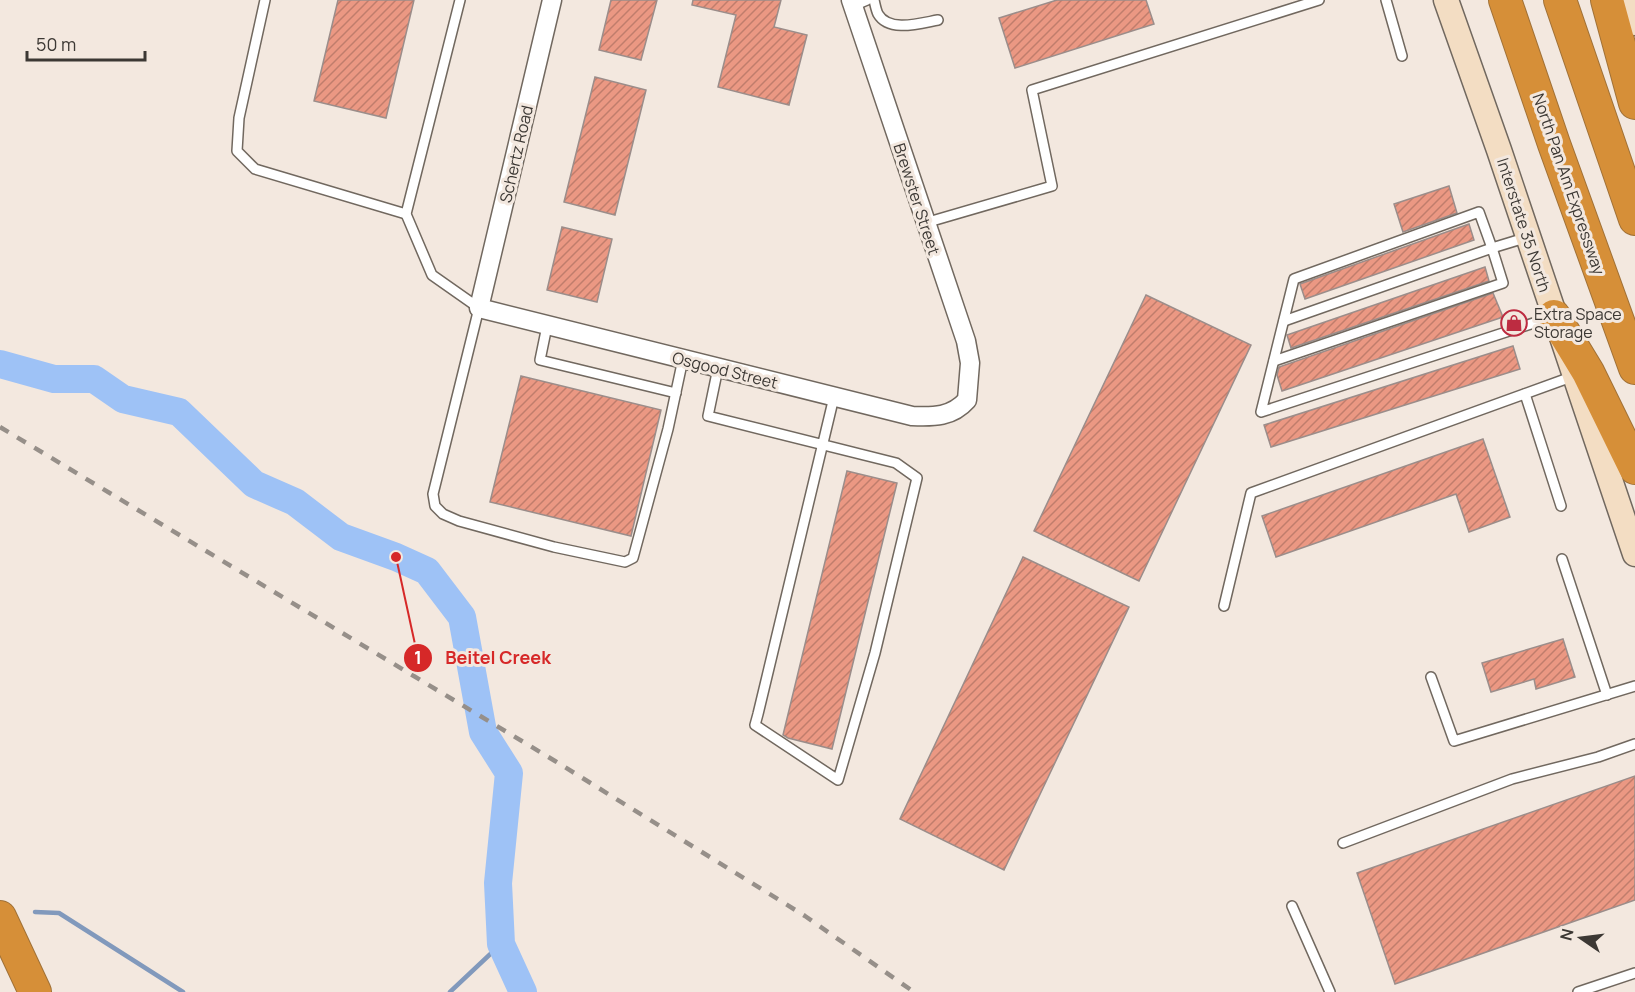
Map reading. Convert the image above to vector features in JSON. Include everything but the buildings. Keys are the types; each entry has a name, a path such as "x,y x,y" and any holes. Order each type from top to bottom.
{"highway":[{"name":"North Pan Am Expressway","path":"1505,0 1635,368"},
{"path":"1560,0 1635,219"},
{"path":"1608,0 1635,103"},
{"path":"1554,316 1588,372 1635,468"},
{"path":"0,917 35,992"}],"main road":[{"name":"Interstate 35 North","path":"1446,0 1635,554"},
{"path":"1627,0 1635,24"}],"street":[{"name":"Schertz Road","path":"479,308 552,0"},
{"name":"Brewster Street","path":"857,2 925,224 966,341 970,363 967,400"},
{"name":"Osgood Street","path":"479,308 912,416 936,417 952,413 967,400"}],"lane":[{"path":"264,0 239,118 237,151 255,169 406,214"},
{"path":"460,0 406,214 432,275 479,308 433,494 435,506 443,514 459,521 554,547 625,562 633,558 665,440 683,359"},
{"path":"874,0 879,15 888,23 907,25 938,20"},
{"path":"925,224 1052,186 1032,90 1319,0"},
{"path":"1386,0 1402,56"},
{"path":"1274,361 1503,283 1479,212 1294,279 1261,412 1554,316"},
{"path":"1284,321 1528,237"},
{"path":"548,326 540,360 676,393"},
{"path":"718,368 708,417 823,443 896,463 917,478 875,653 838,780 755,725 823,443 834,397"},
{"path":"1224,606 1251,493 1574,376"},
{"path":"1525,394 1561,506"},
{"path":"1562,559 1607,695"},
{"path":"1431,677 1454,741 1635,686"},
{"path":"1343,843 1512,779 1598,757 1635,744"},
{"path":"1292,906 1330,992"},
{"path":"1578,992 1635,973"}],"waterway":[{"path":"0,364 54,379 94,379 123,399 179,412 254,484 295,502 341,537 427,571 462,617 483,732 509,773 498,883 501,944 523,992"},
{"path":"35,912 59,913 183,992"},
{"path":"450,992 501,944"}],"railway":[{"path":"0,427 555,761 805,916 914,992"}],"place":[{"name":"Extra Space Storage","path":"1514,323"},
{"name":"Beitel Creek","path":"396,557"}]}
